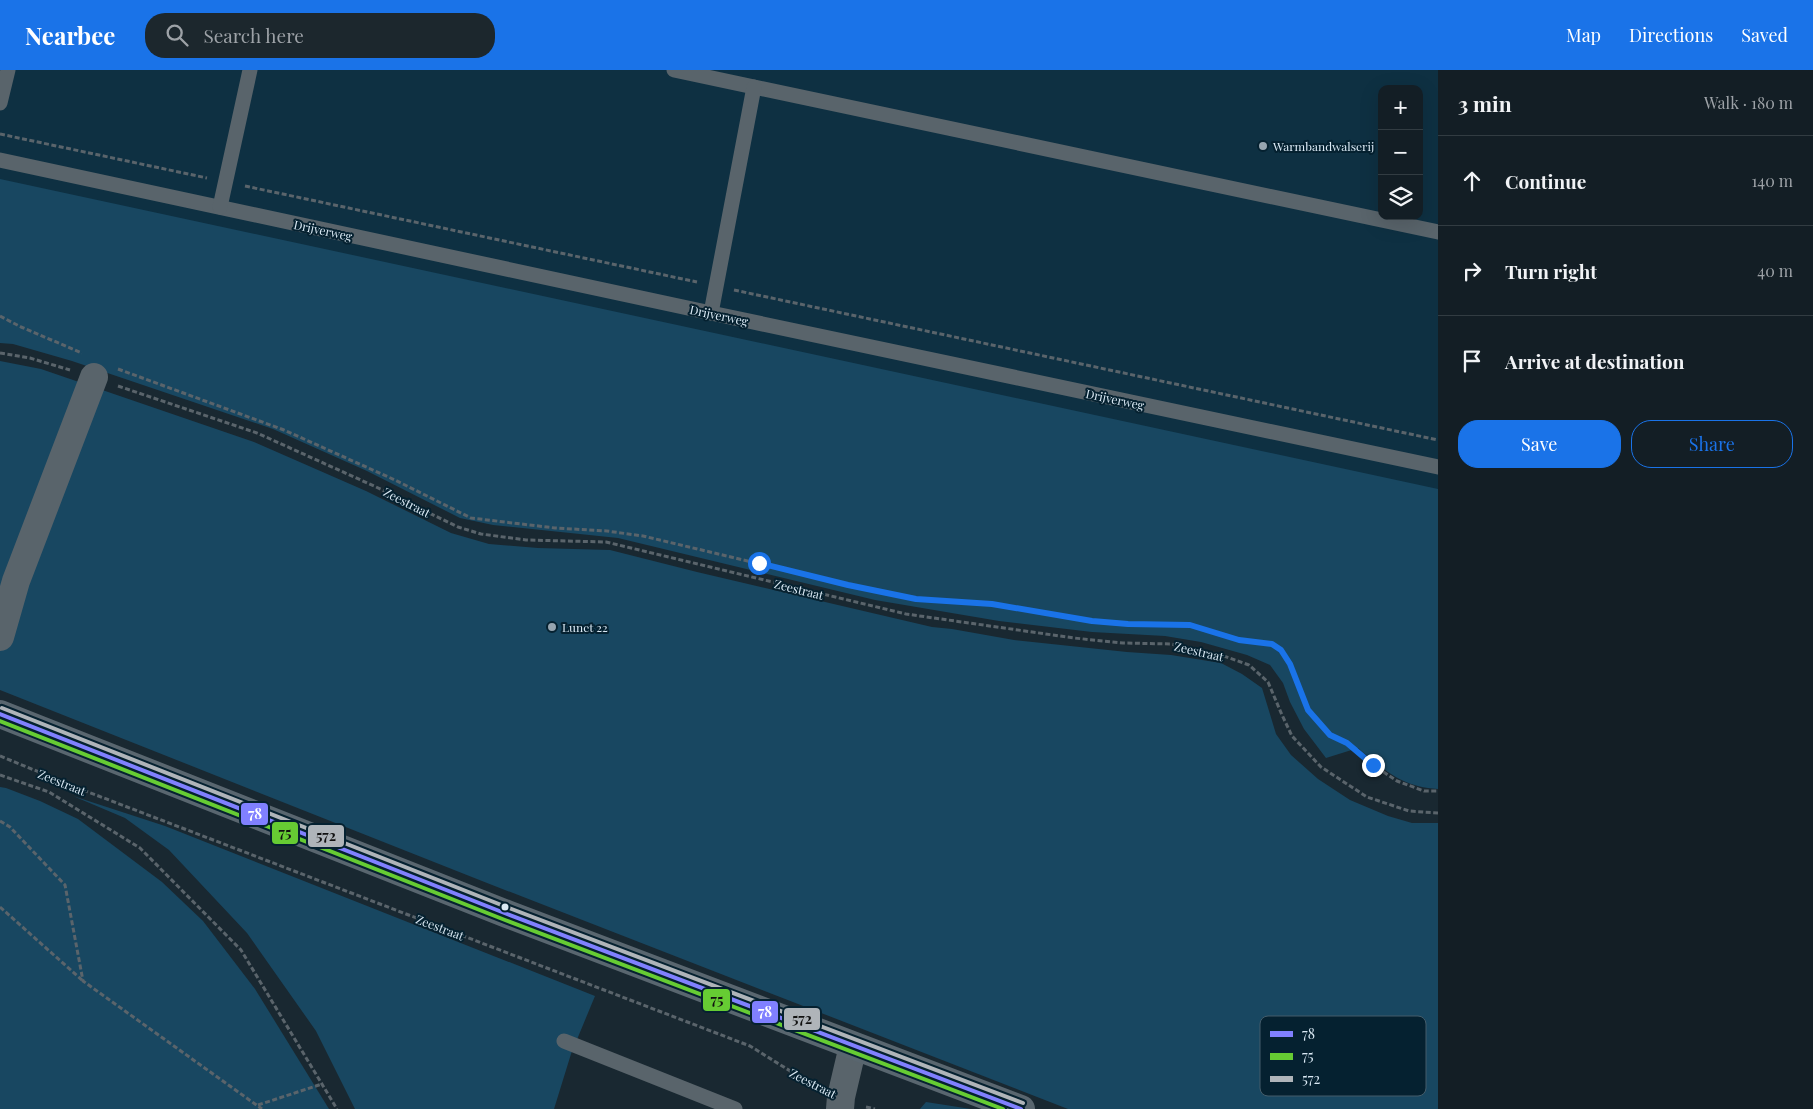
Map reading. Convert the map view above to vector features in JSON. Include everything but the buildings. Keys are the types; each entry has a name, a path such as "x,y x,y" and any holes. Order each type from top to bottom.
{"main road":[{"path":"0,714 507,914 1021,1109"}],"street":[{"path":"0,637 16,581 98,366"},
{"path":"841,1103 853,1046"}],"lane":[{"path":"0,103 8,70"},
{"path":"220,207 250,70"},
{"path":"674,70 1438,232"},
{"path":"711,313 754,87"},
{"name":"Drijverweg","path":"0,160 1438,467"},
{"path":"564,1041 735,1109"}],"path":[{"path":"0,316 98,366 284,430 395,480 471,518 643,536 848,585 916,599 992,604 1092,621 1128,624 1190,625 1239,640 1272,644 1281,650 1290,664 1308,710 1330,735 1347,743 1364,759 1397,781 1419,790 1438,791"},
{"name":"Zeestraat","path":"0,353 98,366 257,433 374,486 458,527 482,534 526,540 606,542 906,614 1074,638 1123,643 1171,644 1221,655 1248,665 1268,682 1292,736 1321,766 1367,797 1409,811 1438,813"},
{"name":"Zeestraat","path":"0,756 83,790 750,1046 841,1103 875,1109"},
{"name":"Zeestraat","path":"0,775 49,792 140,848 241,950 337,1109"},
{"path":"0,821 10,827 65,885 83,981"},
{"path":"0,906 83,981 262,1109"},
{"path":"257,1105 322,1084"}],"shaded area":[{"path":"0,70 1438,70 1438,504 0,201"},
{"path":"0,179 1438,489 1438,789 1414,785 1394,776 1358,748 1326,758 1304,729 1290,702 1283,683 1270,665 1247,655 1201,642 1165,636 1092,632 999,621 875,600 618,538 493,525 460,518 367,471 273,429 72,361 13,344 0,343"},
{"path":"0,361 41,369 254,442 366,491 451,533 489,544 538,548 610,550 932,627 1014,640 1171,655 1221,663 1242,674 1262,688 1276,734 1291,755 1318,779 1350,800 1388,816 1412,823 1438,823 1438,1109 1068,1109 482,881 0,690"},
{"path":"0,787 40,801 78,819 162,882 203,921 255,989 329,1109 0,1109"},
{"path":"73,796 165,826 595,996 571,1054 554,1109 355,1109 316,1031 247,933 169,850 125,818"},
{"path":"926,1102 971,1109 920,1109"}],"transit line":[{"name":"572","path":"2,708 509,908 1023,1103"},
{"name":"78","path":"0,714 507,914 1021,1109"},
{"name":"75","path":"0,721 505,920 1003,1109"}],"place":[{"name":"Warmbandwalserij","path":"1263,146"},
{"name":"Lunet 22","path":"552,627"}],"route":[{"path":"759,563 848,585 916,599 969,604 992,604 1092,621 1128,624 1190,625 1239,640 1272,644 1281,650 1290,664 1308,710 1330,735 1347,743 1373,765"}]}
